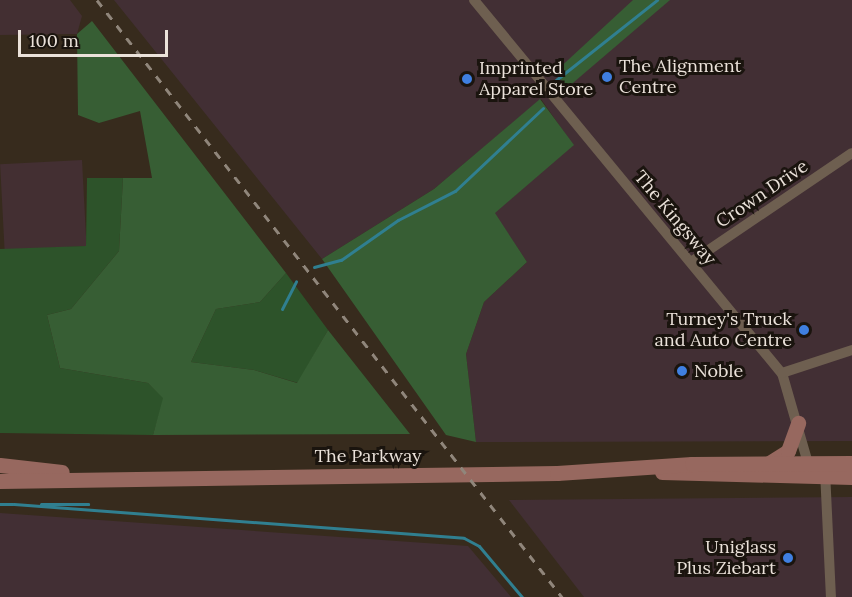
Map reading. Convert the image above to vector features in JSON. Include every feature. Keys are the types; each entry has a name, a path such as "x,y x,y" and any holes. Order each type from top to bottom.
{"main road":[{"path":"769,464 788,451 798,423"},
{"name":"The Parkway","path":"650,470 686,476 818,470 852,463"},
{"name":"The Parkway","path":"0,481 86,476 650,470 769,464 852,477"},
{"name":"The Parkway","path":"0,465 86,476"}],"street":[{"name":"The Kingsway","path":"474,0 782,373 798,423 818,470 831,597"},
{"name":"Crown Drive","path":"691,262 852,153"},
{"path":"782,373 852,350"}],"shaded area":[{"path":"0,0 70,0 82,16 77,34 0,35"},
{"path":"114,0 852,0 852,441 476,442 466,354 484,302 527,262 494,213 573,145 541,99 434,189 322,259"},
{"path":"82,160 87,246 5,250 0,164"},
{"path":"852,497 852,597 584,597 509,500"},
{"path":"0,513 468,546 511,597 0,597"}],"green space":[{"path":"633,0 670,0 567,88 555,72"},
{"path":"92,21 286,273 260,302 216,309 191,362 254,370 297,383 328,330 410,434 153,435 163,398 148,383 60,368 47,315 71,309 119,251 123,178 152,178 140,111 99,123 78,115 77,34"},
{"path":"540,99 574,145 495,213 527,262 484,302 466,354 476,442 446,435 322,259 434,189"},
{"path":"87,178 123,178 119,251 71,309 47,315 60,368 148,383 164,398 153,435 0,433 0,249 86,246"},
{"path":"286,273 328,330 298,383 254,370 191,362 216,309 260,302"}],"waterway":[{"path":"556,80 657,0"},
{"path":"314,267 341,260 398,220 455,191 543,108"},
{"path":"282,309 296,281"},
{"path":"0,504 13,504"},
{"path":"14,504 464,538 479,546 522,597"},
{"path":"41,504 88,504 42,504"}],"railway":[{"path":"97,0 562,597"}],"place":[{"name":"The Alignment Centre","path":"607,77"},
{"name":"Imprinted Apparel Store","path":"467,79"},
{"name":"Turney's Truck and Auto Centre","path":"804,330"},
{"name":"Noble","path":"682,371"},
{"name":"Uniglass Plus Ziebart","path":"788,558"}]}
